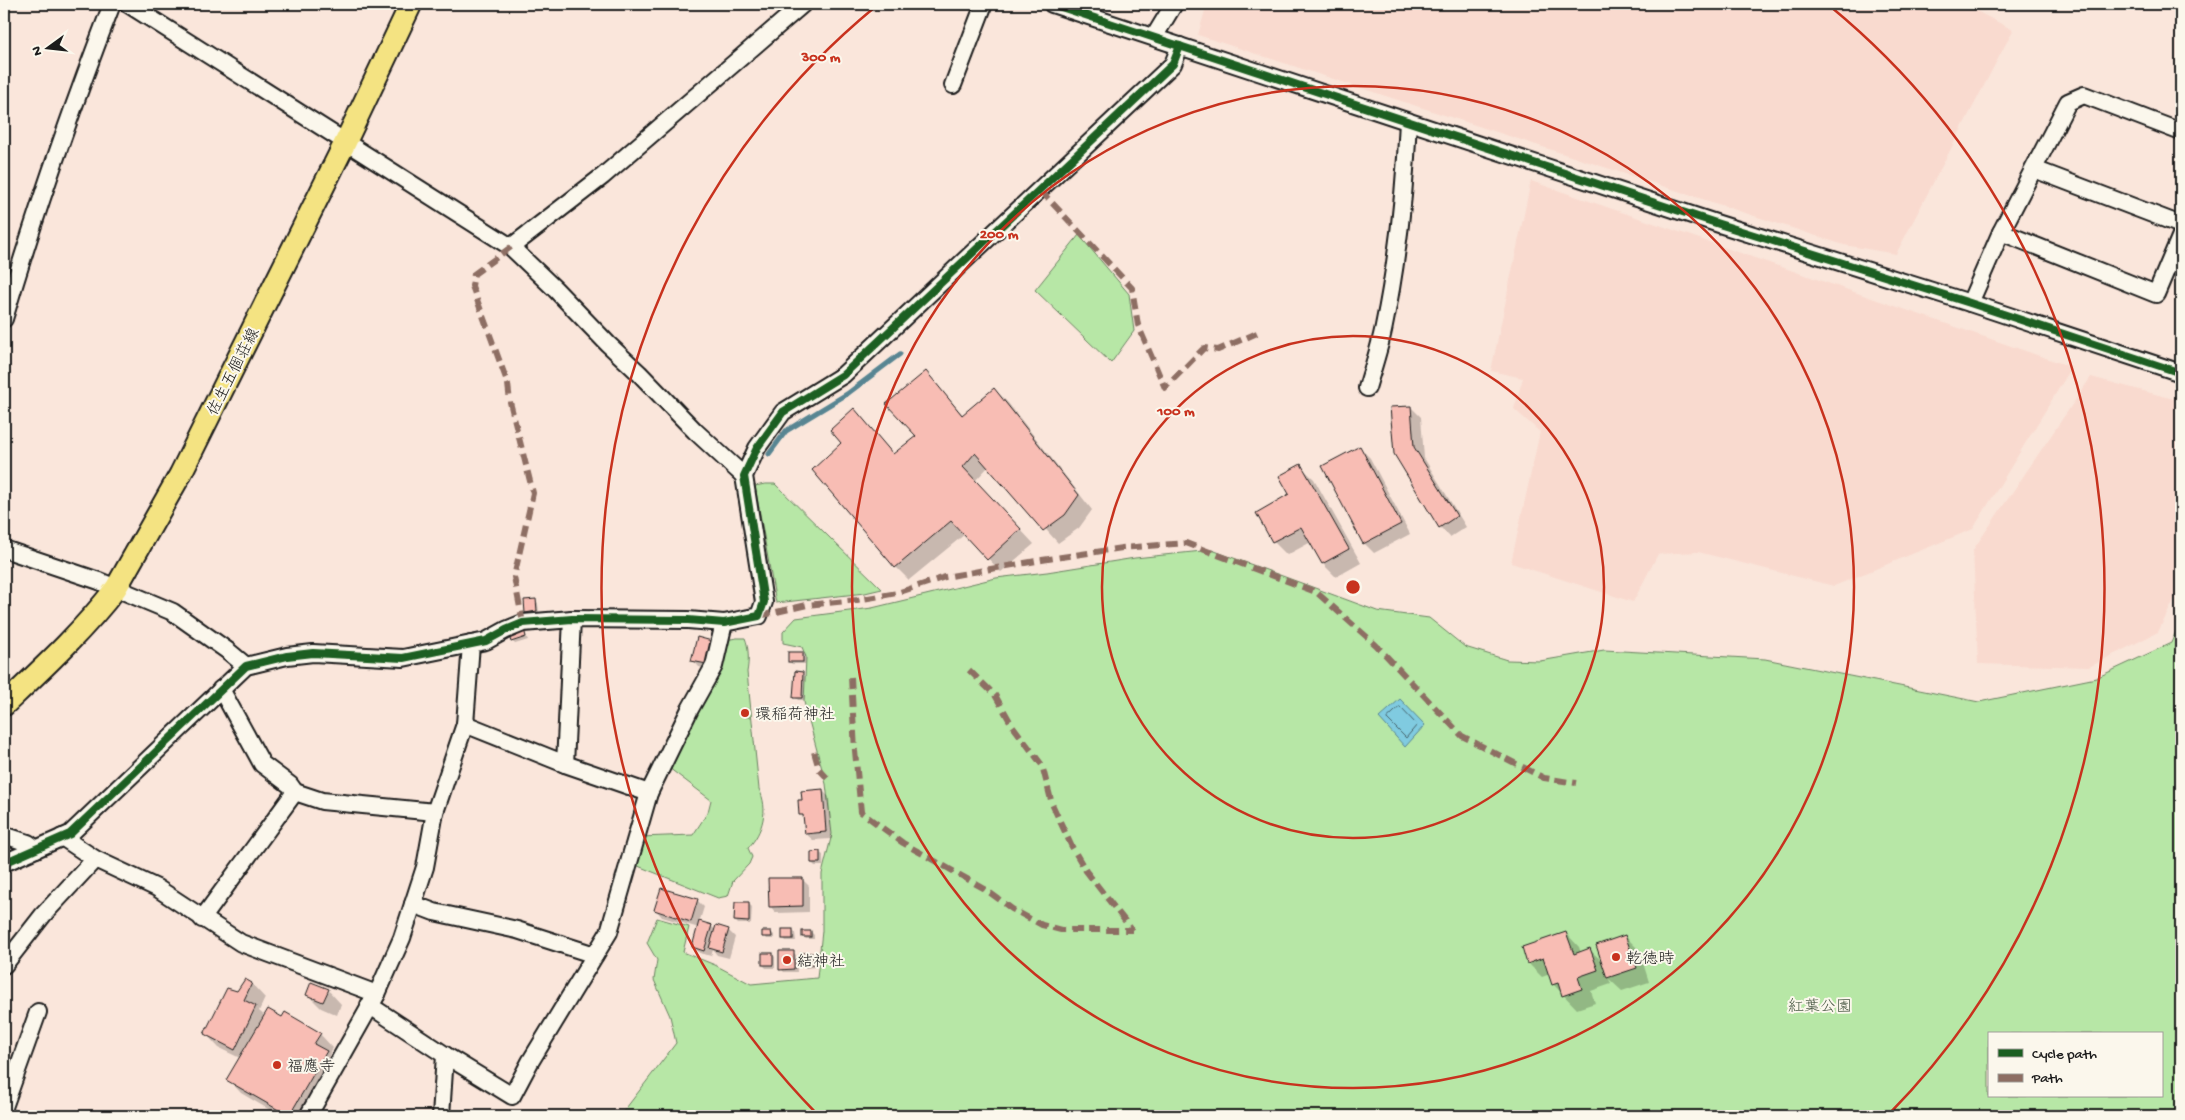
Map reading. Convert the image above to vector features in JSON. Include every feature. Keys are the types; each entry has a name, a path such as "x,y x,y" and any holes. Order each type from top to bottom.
{"main road":[{"name":"佐生五個荘線","path":"4,705 39,672 104,604 116,588 180,475 346,143 411,4"}],"street":[{"path":"4,320 29,235 70,112 112,4"},
{"path":"128,4 265,89 346,143 511,247 608,344 640,373 695,432 744,476"},
{"path":"511,247 603,176 803,4"},
{"path":"953,85 984,4"},
{"path":"1052,4 1071,7 1154,38 1719,224 1970,303 2181,373"},
{"path":"1154,38 1174,4"},
{"path":"4,863 70,834 246,666 287,656 313,653 403,658 486,641 523,623 572,620 688,620 724,623 759,616 764,602 744,476 757,448 783,412 843,375 1173,64 1180,46"},
{"path":"1970,303 2001,232 2068,102 2084,95 2181,132"},
{"path":"1367,388 1384,328 1398,248 1405,182 1408,121"},
{"path":"2034,168 2181,225"},
{"path":"2001,232 2156,294 2181,235"},
{"path":"4,549 128,592 173,612 246,666"},
{"path":"565,764 572,620"},
{"path":"62,838 94,859 157,888 241,943 373,1000 445,1055 512,1096 530,1062 609,932 649,793 690,709 714,666 724,623"},
{"path":"308,1116 373,1000 402,938 425,867 434,812 465,724 471,644"},
{"path":"221,689 262,764 290,785 295,792 322,801 434,812"},
{"path":"465,724 565,764 649,793"},
{"path":"202,919 295,792"},
{"path":"4,835 28,843 36,849"},
{"path":"4,965 43,915 94,859"},
{"path":"413,904 434,912 517,930 595,954"},
{"path":"4,1107 38,1012"},
{"path":"441,1116 445,1055"}],"shaded area":[{"path":"1207,4 1963,4 2013,30 1896,254 1844,245 1198,35"},
{"path":"1531,181 2072,367 1973,529 1834,586 1698,552 1658,554 1633,602 1511,563 1540,432 1514,409 1523,378 1491,371"},
{"path":"2091,377 2181,401 2181,586 2158,632 2089,667 1978,664 1973,550"}],"green space":[{"path":"1079,235 1129,294 1134,331 1111,363 1035,290"},
{"path":"775,484 882,589 865,593 776,603 755,486"},
{"name":"紅葉公園","path":"1212,550 1377,611 1429,618 1465,647 1507,660 1540,661 1604,650 1765,659 1979,702 2096,678 2171,643 2181,620 2181,1116 620,1116 676,1043 670,1016 654,980 657,960 647,943 657,918 689,927 683,952 715,965 751,984 817,978 822,931 822,874 832,834 826,784 804,702 806,657 802,647 783,643 783,632 796,618 872,608 996,578 1135,558"},
{"path":"745,638 747,646 747,672 759,789 764,804 764,812 761,828 748,848 752,857 749,864 733,881 728,896 718,898 633,864 640,837 693,835 708,812 711,800 669,768 725,640"}],"water":[{"path":"1400,699 1425,725 1405,747 1379,718"}],"building":[{"path":"926,371 962,415 994,388 1079,495 1065,515 1043,531 975,453 963,467 1021,529 987,560 951,521 895,568 812,470 841,443 830,430 854,408 893,454 916,436 886,404"},
{"path":"1411,406 1414,447 1457,516 1439,528 1394,454 1390,407"},
{"path":"1360,446 1401,524 1363,544 1322,466"},
{"path":"1301,464 1349,549 1322,564 1301,527 1272,542 1256,513 1289,494 1279,476"},
{"path":"536,599 537,611 525,613 524,600"},
{"path":"524,629 526,637 511,642 508,633"},
{"path":"697,637 712,641 707,664 691,661"},
{"path":"788,652 803,652 803,662 788,662"},
{"path":"795,671 803,672 802,698 793,698"},
{"name":"環稲荷神社","path":"747,709 748,715 742,716 741,710"},
{"path":"823,789 826,832 805,834 803,815 799,815 798,800 802,800 801,791"},
{"path":"820,851 820,863 811,863 811,852"},
{"path":"768,878 803,878 803,906 769,907"},
{"path":"661,888 698,899 691,922 654,910"},
{"path":"735,902 749,902 749,922 734,921"},
{"path":"699,921 712,925 704,951 692,947"},
{"path":"716,925 729,929 722,952 709,948"},
{"path":"782,929 793,929 793,939 782,939"},
{"path":"762,931 771,931 772,937 762,937"},
{"path":"802,931 811,931 811,937 802,937"},
{"path":"1566,932 1574,954 1590,948 1598,970 1578,977 1582,989 1562,996 1558,983 1552,985 1543,958 1527,964 1522,947"},
{"name":"乾徳時","path":"1625,935 1637,968 1607,978 1596,945"},
{"path":"779,951 794,951 794,969 779,970"},
{"path":"762,953 773,953 773,965 762,965"},
{"path":"801,953 812,953 812,965 801,965"},
{"path":"245,979 252,983 244,1000 256,1006 235,1050 204,1034 227,988 237,991"},
{"path":"311,982 329,989 323,1002 306,995"},
{"name":"福應寺","path":"268,1009 282,1017 285,1012 321,1033 314,1044 327,1051 289,1116 226,1080"}],"waterway":[{"path":"769,454 786,431 847,394 900,354"}],"marked path":[{"path":"1040,190 1132,288 1138,325 1165,388 1204,348 1218,350 1257,333"},
{"path":"511,247 474,274 472,286 508,384 510,402 533,493 514,577 523,623"},
{"path":"759,616 807,605 857,600 897,593 945,577 1042,560 1122,548 1186,543 1316,592 1376,645 1462,736 1544,778 1576,783"},
{"path":"969,670 995,695 1012,725 1042,765 1052,804 1071,845 1086,871 1132,930"},
{"path":"851,677 861,812 903,843 985,889 1012,909 1042,925 1061,930 1132,930"},
{"path":"814,752 819,769 831,782"}],"cycle path":[{"path":"1052,4 1719,224 1970,303 2181,373"},
{"path":"4,863 70,834 246,666 287,656 313,653 403,658 486,641 523,623 572,619 688,620 724,623 759,616 764,602 744,476 757,448 783,412 843,375 1173,64 1180,46"}],"place":[{"name":"環稲荷神社","path":"745,713"},
{"name":"乾徳時","path":"1616,957"},
{"name":"結神社","path":"787,960"},
{"name":"福應寺","path":"277,1065"}]}
